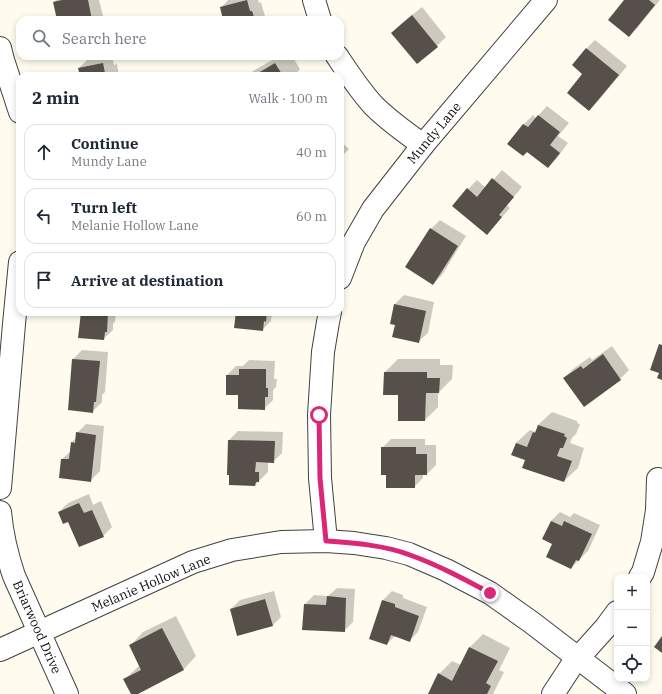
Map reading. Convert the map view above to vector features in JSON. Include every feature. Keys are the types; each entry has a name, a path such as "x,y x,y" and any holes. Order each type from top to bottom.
{"street":[{"path":"314,0 319,16"},
{"name":"Mundy Lane","path":"344,268 354,242 373,209 423,146 546,0"},
{"path":"0,48 16,100"},
{"path":"340,60 353,80 375,106 395,125 423,146"},
{"path":"0,488 16,301"},
{"path":"326,541 320,478 319,415 323,352 329,316"},
{"path":"641,574 652,542 657,510 658,479"},
{"name":"Briarwood Drive","path":"0,512 1,530 14,576 67,694"},
{"name":"Melanie Hollow Lane","path":"0,650 193,562 232,550 281,542 326,541 354,543 386,548 409,554 446,570 490,593 626,694"},
{"path":"553,694 572,665 614,616"}],"building":[{"path":"62,0 88,0 91,16 56,16 53,2"},
{"path":"247,0 250,11 252,11 254,16 222,16 220,7"},
{"path":"624,0 649,0 655,5 629,37 608,20"},
{"path":"412,15 438,47 417,64 391,33"},
{"path":"586,48 619,75 589,111 567,93 582,74 572,65"},
{"path":"103,63 105,72 79,72 78,68"},
{"path":"275,63 281,72 260,72"},
{"path":"538,115 560,132 550,145 560,153 548,168 527,152 523,156 507,144 523,124 528,127"},
{"path":"492,178 514,197 499,215 502,217 487,235 452,206 467,188 477,197"},
{"path":"430,228 458,246 433,285 405,267"},
{"path":"394,304 426,311 419,343 392,337 395,325 390,324"},
{"path":"81,316 108,316 107,332 105,332 104,340 78,338"},
{"path":"236,316 267,316 266,322 264,321 263,331 234,328"},
{"path":"659,344 662,345 662,380 657,378 659,373 650,370"},
{"path":"603,354 621,380 584,407 563,378 581,366 583,369"},
{"path":"72,359 100,361 96,402 94,402 93,413 68,410"},
{"path":"239,369 266,369 266,388 268,388 268,397 265,397 265,410 238,409 238,395 226,395 226,375 239,375"},
{"path":"384,372 427,372 427,378 440,378 439,393 426,393 425,421 398,421 398,395 383,395"},
{"path":"538,425 565,434 564,436 567,438 563,448 560,448 557,456 572,461 564,482 522,468 525,460 511,455 516,443 527,447 533,432 535,433"},
{"path":"76,432 96,435 91,482 59,478 61,459 69,459 71,442 75,443"},
{"path":"228,440 275,441 274,463 256,462 255,472 259,472 259,482 256,482 255,486 229,485 229,475 227,475"},
{"path":"381,447 416,447 416,454 427,454 427,475 415,475 415,488 386,488 386,475 381,475"},
{"path":"79,503 84,513 92,510 104,537 79,547 68,522 63,524 58,512"},
{"path":"551,521 562,526 564,521 592,534 579,561 576,560 571,569 546,557 552,544 542,539"},
{"path":"327,596 346,598 345,632 302,630 304,604 326,605"},
{"path":"265,599 273,626 237,636 230,609"},
{"path":"382,600 395,604 395,607 419,616 410,642 391,635 387,645 369,639"},
{"path":"162,628 184,670 138,694 131,694 123,679 141,670 129,645"},
{"path":"662,636 662,653 654,647"},
{"path":"469,647 498,661 486,683 491,686 487,694 428,694 438,673 452,681"}],"route":[{"path":"319,415 320,478 326,541 354,543 386,548 409,554 446,570 490,593"}]}
